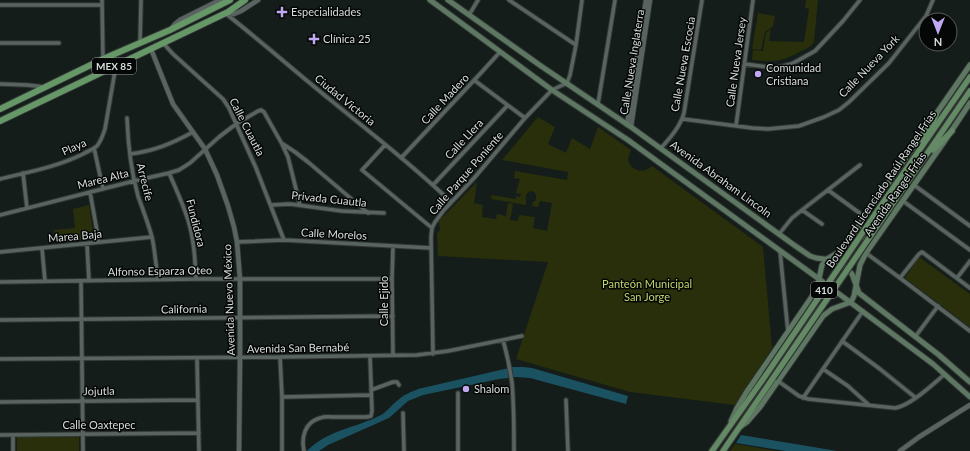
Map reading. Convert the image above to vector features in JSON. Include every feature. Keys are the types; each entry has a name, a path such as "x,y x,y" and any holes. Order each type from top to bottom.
{"highway":[{"name":"MEX 85","path":"0,109 103,59 209,12 230,0"},
{"name":"MEX 85","path":"0,121 227,13 245,0"}],"main road":[{"path":"430,0 552,90 628,140 851,302 933,364 970,397"},
{"name":"Avenida Abraham Lincoln","path":"448,0 661,148 810,256 819,259 827,259 845,267 852,274 859,293 939,355 970,382"},
{"path":"730,426 732,418 746,393 811,298 819,279 822,265 827,259 843,248 970,65"},
{"name":"Boulevard Licenciado Raúl Rangel Frías","path":"712,451 766,375 970,77"},
{"name":"Boulevard Licenciado Raúl Rangel Frías","path":"723,451 776,380 889,209 970,91"},
{"name":"Avenida Rangel Frías","path":"851,302 854,296 860,265 867,251 952,131 970,103"},
{"path":"914,159 936,115"},
{"path":"921,162 952,131"},
{"path":"860,225 861,235 866,240 878,236"},
{"path":"851,237 857,237 866,242 867,251"},
{"path":"776,380 823,316 832,309 851,302"},
{"path":"789,330 795,327 802,329 807,334 808,338"},
{"path":"789,330 790,337 800,343 804,343"}],"street":[{"path":"102,0 103,59"},
{"path":"140,43 141,0"},
{"path":"170,30 180,20 220,0"},
{"path":"227,13 234,14 258,0"},
{"path":"469,15 478,0"},
{"path":"509,0 576,45"},
{"path":"552,90 567,83 570,75 582,0"},
{"path":"598,104 616,0"},
{"name":"Calle Nueva Inglaterra","path":"629,126 646,0"},
{"name":"Calle Nueva Inglaterra","path":"629,126 650,0"},
{"name":"Calle Nueva Escocia","path":"661,148 675,131 682,119 686,104 702,0"},
{"name":"Calle Nueva Jersey","path":"736,126 753,0"},
{"path":"745,64 775,68 787,66 797,61 814,51 843,21 860,0"},
{"name":"Calle Nueva York","path":"682,119 768,129 799,126 839,110 889,62 926,16 933,0"},
{"path":"0,6 102,5"},
{"name":"Ciudad Victoria","path":"227,13 452,202"},
{"path":"0,44 59,43"},
{"name":"Calle Cuautla","path":"163,43 173,54 223,99 229,108 256,168 284,240"},
{"name":"Avenida Nuevo México","path":"151,49 173,104 205,149 223,191 237,242 240,280 239,451"},
{"name":"Calle Madero","path":"401,158 500,52"},
{"name":"Playa","path":"0,179 58,164 81,155 98,145 103,136 116,65"},
{"path":"474,80 525,118"},
{"path":"0,84 46,87"},
{"name":"Calle Parque Poniente","path":"433,354 432,228 438,218 525,118 552,90"},
{"name":"Calle Llera","path":"433,185 508,106"},
{"name":"Marea Alta","path":"0,215 179,170 190,163 236,124 261,110 264,112 282,144"},
{"path":"127,118 127,135 130,154"},
{"name":"Arrecife","path":"158,280 152,237 134,181 130,154 156,149 181,139 193,132"},
{"path":"282,144 288,157 300,205"},
{"path":"282,144 308,162 368,213"},
{"path":"385,145 362,170 432,228"},
{"path":"94,148 103,189"},
{"path":"779,234 792,218 860,165"},
{"name":"Fundidora","path":"169,173 182,201 188,221 195,256 196,279"},
{"path":"23,174 27,208"},
{"path":"914,185 970,226"},
{"path":"828,190 865,217"},
{"path":"90,192 99,242"},
{"path":"903,201 970,250"},
{"name":"Privada Cuautla","path":"271,205 300,205 342,211 384,213"},
{"path":"802,210 822,224"},
{"name":"Marea Baja","path":"0,252 152,237"},
{"name":"Calle Morelos","path":"237,242 284,240 431,248"},
{"path":"87,244 89,281"},
{"name":"Calle Ejido","path":"393,247 393,355"},
{"path":"42,248 45,281"},
{"path":"780,251 789,330"},
{"path":"867,251 970,331"},
{"path":"900,278 921,252 970,288"},
{"path":"957,278 970,261"},
{"name":"Alfonso Esparza Oteo","path":"0,282 196,279 392,279"},
{"path":"82,281 83,451"},
{"path":"915,337 938,306"},
{"path":"803,398 863,311"},
{"name":"California","path":"0,320 393,316"},
{"name":"Avenida San Bernabé","path":"0,359 240,358 433,354 522,336"},
{"path":"503,340 511,377 514,451"},
{"path":"842,341 916,398"},
{"path":"304,451 304,432 317,419 326,417 371,416 370,356"},
{"path":"280,357 282,451"},
{"path":"197,358 199,451"},
{"path":"823,369 848,386 870,406"},
{"path":"776,380 803,398 898,408 916,398 945,374"},
{"path":"371,390 393,382 397,382 399,385"},
{"path":"458,393 458,451"},
{"path":"282,397 371,395"},
{"name":"Jojutla","path":"0,402 198,400"},
{"path":"566,400 568,451"},
{"path":"900,451 919,437 970,405"},
{"path":"403,413 404,451"},
{"name":"Calle Oaxtepec","path":"0,435 199,433"},
{"path":"13,435 13,451"}],"green space":[{"path":"806,0 818,0 813,44 807,49 783,59 772,61 752,60 753,50 763,51 766,33 771,29 769,41 804,42 809,9 805,8"},
{"path":"758,13 775,16 773,26 765,32 761,50 752,49"},
{"name":"Panteón Municipal San Jorge","path":"538,117 555,127 548,144 566,153 572,138 590,149 598,127 631,150 628,160 632,167 643,171 652,166 763,247 772,348 735,405 630,392 516,359 548,262 438,256 437,233 440,230 439,221 477,182 474,203 483,205 482,217 496,219 497,214 506,216 508,203 513,204 510,220 518,221 519,215 535,217 533,228 547,231 552,203 540,201 538,207 532,206 533,202 536,200 536,195 534,192 530,191 527,194 526,205 491,199 492,195 516,199 516,196 520,197 521,194 516,193 520,179 514,178 515,171 567,180 568,172 502,160"},
{"path":"89,205 94,239 55,242 54,230 75,228 73,209"},
{"path":"919,257 970,294 970,327 905,278"},
{"path":"79,436 79,451 17,451 17,437"},
{"path":"735,444 777,451 730,451"}],"water":[{"path":"513,367 532,368 628,396 626,404 530,378 516,377 499,379 423,395 408,401 389,418 328,445 319,451 307,451 323,438 381,415 402,397 418,389"},
{"path":"741,435 837,451 786,451 736,443"}],"place":[{"name":"Especialidades","path":"282,12"},
{"name":"Clínica 25","path":"314,39"},
{"name":"Comunidad Cristiana","path":"758,74"},
{"name":"Shalom","path":"466,389"}]}
